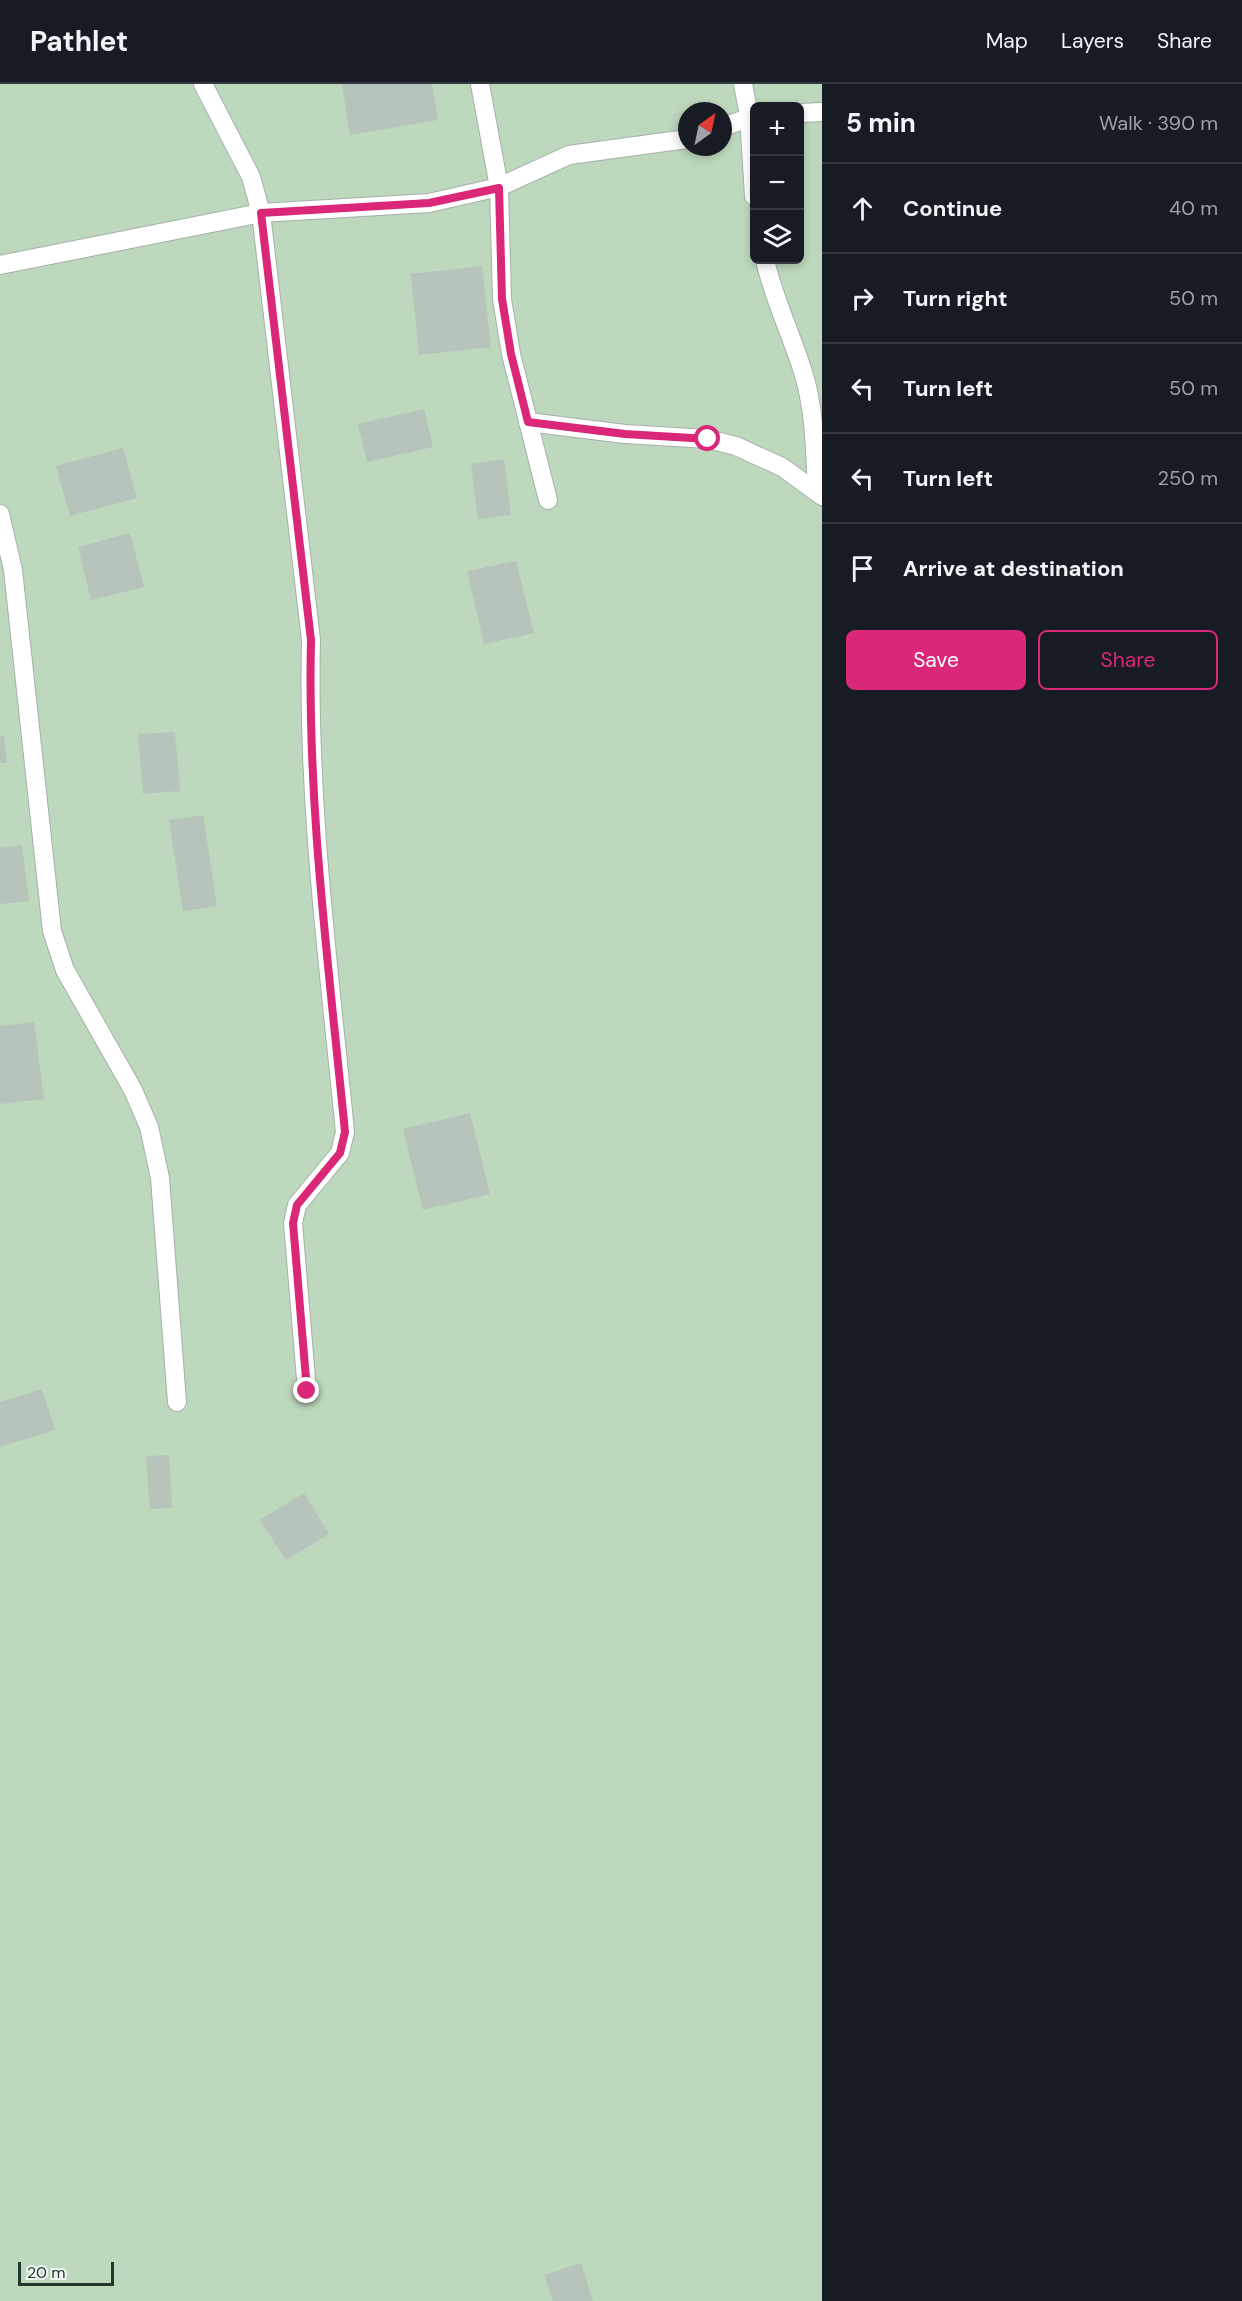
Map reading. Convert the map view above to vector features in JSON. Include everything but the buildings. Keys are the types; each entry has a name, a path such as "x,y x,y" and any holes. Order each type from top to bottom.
{"street":[{"path":"203,84 251,177 261,213 311,640 310,694 314,810 345,1132 340,1153 297,1205 293,1223 307,1391"},
{"path":"480,84 499,188 502,299 511,354 548,500"},
{"path":"743,84 750,109"},
{"path":"804,113 822,112"},
{"path":"732,124 750,117"},
{"path":"0,265 261,213 429,203 499,188 569,155 678,140"},
{"path":"766,264 773,297 804,374 812,419 820,494"},
{"path":"528,422 625,434 708,439 736,446 782,467 820,494"},
{"path":"0,514 13,570 52,931 65,970 133,1090 148,1127 160,1178 177,1402"}],"green space":[{"path":"0,84 822,84 822,2301 0,2301"}],"route":[{"path":"307,1391 293,1223 297,1205 340,1153 345,1132 314,810 310,694 311,640 288,460 261,213 429,203 499,188 502,299 511,354 528,422 625,434 708,439"}]}
